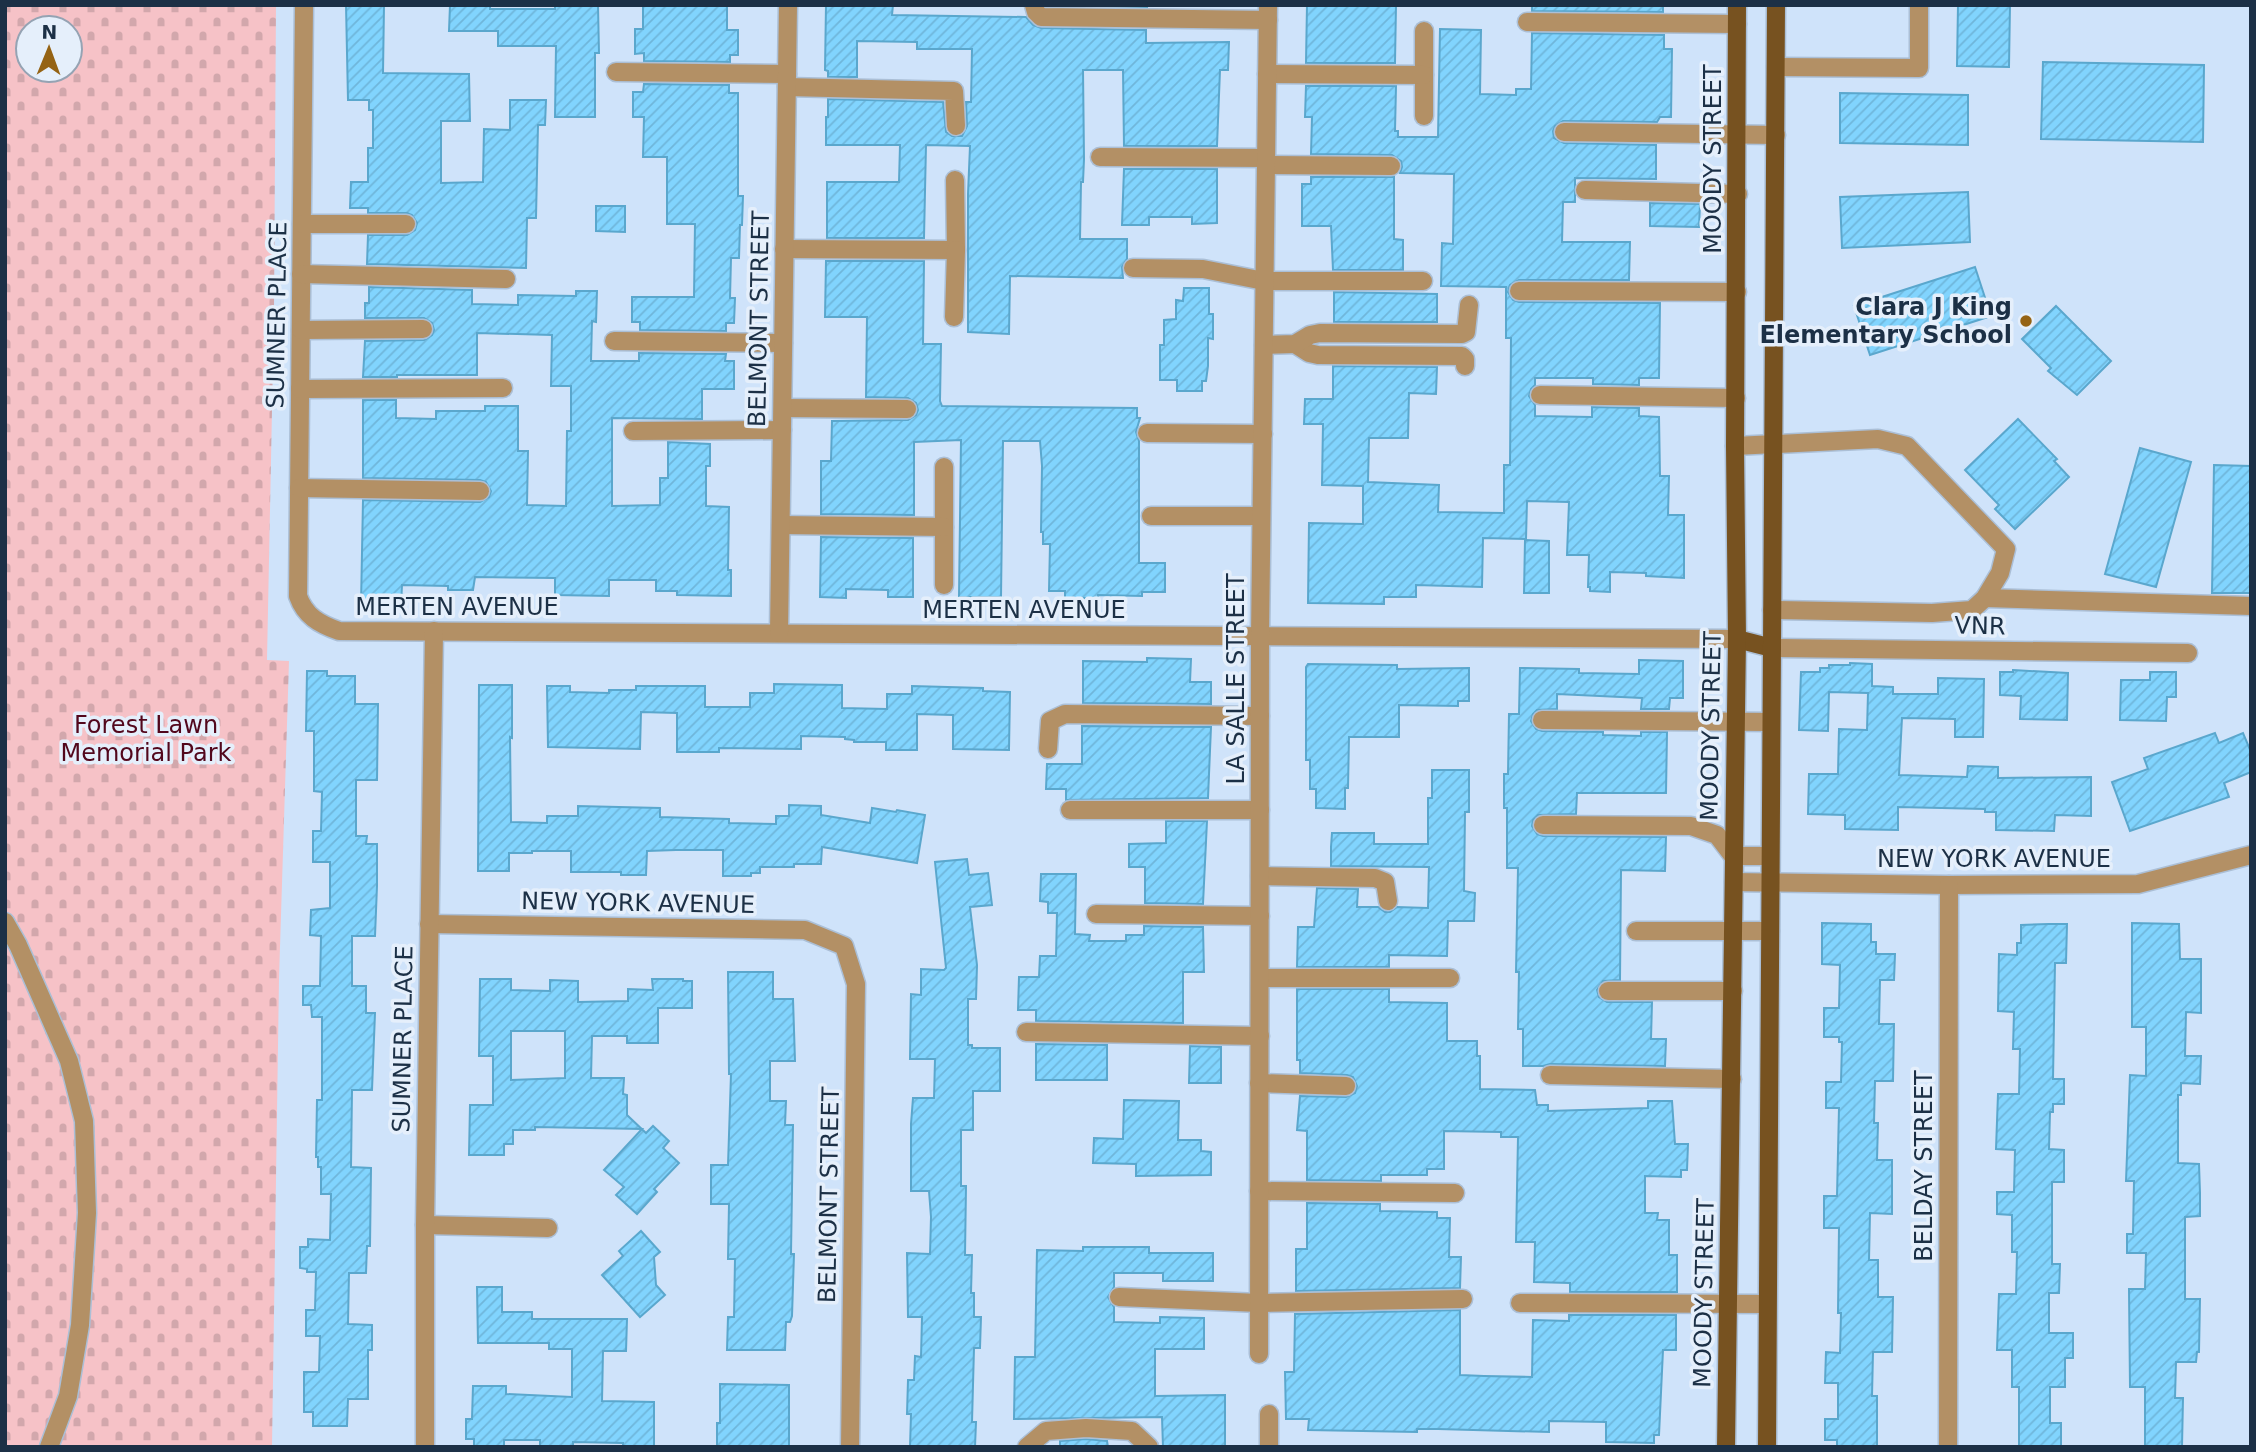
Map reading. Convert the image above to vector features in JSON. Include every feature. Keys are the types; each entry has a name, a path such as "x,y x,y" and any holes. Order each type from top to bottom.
{"main road":[{"path":"1767,1447 1776,5"},
{"name":"MOODY STREET","path":"1726,1447 1737,639 1737,14"},
{"path":"1737,639 1772,648"}],"street":[{"name":"SUMNER PLACE","path":"304,5 298,596 302,607 313,620"},
{"name":"BELMONT STREET","path":"779,633 788,5"},
{"path":"1034,5 1041,17 1268,12"},
{"path":"1776,67 1919,68 1919,5"},
{"name":"LA SALLE STREET","path":"1259,1353 1260,636 1268,12"},
{"path":"1527,22 1737,14"},
{"path":"1424,31 1424,116"},
{"path":"616,72 954,91 956,126"},
{"path":"1267,74 1424,75"},
{"path":"1564,132 1776,135"},
{"path":"1100,156 1391,166"},
{"path":"954,317 955,180"},
{"path":"1585,190 1738,194"},
{"path":"302,224 405,224"},
{"path":"784,249 956,250"},
{"path":"1133,268 1203,269 1264,281 1423,281"},
{"path":"301,274 506,279"},
{"path":"1519,291 1737,292"},
{"path":"1264,345 1295,344 1320,332 1462,334 1468,328 1469,306"},
{"path":"301,330 423,329"},
{"path":"614,341 783,343"},
{"path":"1295,344 1318,355 1462,356 1465,366"},
{"path":"300,389 503,388"},
{"path":"1540,395 1736,398"},
{"path":"783,408 907,409"},
{"path":"633,431 782,430"},
{"path":"1147,433 1263,433"},
{"path":"1735,446 1878,439 1907,446 2006,549 2000,573 1985,598 1972,610 1956,613 1772,610"},
{"path":"944,467 944,585"},
{"path":"299,488 480,491"},
{"path":"1151,516 1261,516"},
{"path":"781,526 944,527"},
{"path":"1985,598 2251,606"},
{"name":"MERTEN AVENUE","path":"313,620 339,631 1737,639"},
{"name":"SUMNER PLACE","path":"425,1447 425,1225 434,631"},
{"name":"VNR","path":"1772,648 2188,653"},
{"path":"1048,749 1050,721 1065,714 1260,716"},
{"path":"1542,720 1771,722"},
{"path":"1070,810 1260,810"},
{"path":"1543,825 1691,826 1717,835 1733,856 1770,856"},
{"name":"NEW YORK AVENUE","path":"1734,882 2138,884 2251,855"},
{"path":"1260,876 1375,878 1385,882 1388,901"},
{"name":"BELDAY STREET","path":"1948,1447 1950,885"},
{"path":"1096,914 1260,916"},
{"path":"5,922 18,945 69,1061 83,1121 88,1213 80,1325 68,1396 49,1447"},
{"name":"NEW YORK AVENUE","path":"429,924 805,930 844,946"},
{"path":"1636,930 1770,931"},
{"name":"BELMONT STREET","path":"844,946 856,984 850,1447"},
{"path":"1260,978 1450,978"},
{"path":"1608,990 1733,991"},
{"path":"1026,1032 1259,1036"},
{"path":"1550,1075 1732,1079"},
{"path":"1259,1083 1346,1086"},
{"path":"1259,1191 1455,1193"},
{"path":"425,1225 548,1228"},
{"path":"1119,1297 1259,1303 1462,1299"},
{"path":"1520,1303 1768,1304"},
{"path":"1269,1414 1269,1447"},
{"path":"1027,1447 1046,1431 1086,1428 1132,1431 1149,1447"}],"green space":[{"name":"Forest Lawn Memorial Park","path":"5,5 276,5 274,310 267,660 289,661 279,979 272,1447 5,1447"}],"building":[{"path":"346,5 384,5 383,73 469,74 470,121 441,121 441,183 483,182 484,129 510,130 510,100 546,100 545,125 538,125 536,218 527,218 526,268 367,264 368,235 407,235 415,230 417,223 412,215 407,213 368,213 368,208 350,208 351,182 368,182 368,148 373,148 373,110 369,110 369,100 348,100"},
{"path":"450,5 490,5 490,9 555,9 555,5 598,5 599,53 595,53 595,117 555,117 556,46 498,46 498,31 449,31"},
{"path":"643,5 727,5 727,30 738,30 738,55 730,55 730,62 644,61 644,53 635,54 635,29 643,29"},
{"path":"826,5 893,5 892,15 1026,17 1033,25 1041,28 1146,30 1146,43 1229,42 1228,70 1220,70 1217,146 1124,146 1123,70 1083,70 1084,159 1080,239 1127,239 1127,259 1122,267 1123,278 1010,276 1009,334 968,332 970,146 926,145 924,238 827,238 827,182 899,182 900,145 826,145 826,117 828,99 943,102 946,132 952,136 962,136 967,126 966,102 971,102 972,49 917,49 917,42 857,41 857,77 828,77 828,71 825,70"},
{"path":"1047,5 1147,5 1147,7"},
{"path":"1307,5 1396,5 1395,63 1306,63"},
{"path":"1532,5 1663,5 1663,12 1532,11"},
{"path":"1958,5 2010,5 2009,67 1957,66"},
{"path":"1440,29 1481,30 1480,94 1516,95 1516,89 1531,89 1532,33 1664,35 1664,49 1672,49 1671,117 1660,117 1657,122 1563,121 1555,126 1553,131 1554,138 1564,143 1656,145 1656,179 1575,178 1575,202 1563,202 1562,242 1630,242 1629,280 1519,280 1510,285 1508,292 1513,300 1519,302 1660,303 1659,378 1639,378 1639,385 1593,384 1593,378 1535,378 1535,385 1529,396 1535,405 1535,416 1592,417 1592,407 1639,408 1639,416 1659,417 1660,476 1669,476 1668,515 1684,515 1684,578 1610,572 1610,592 1590,591 1589,555 1567,555 1569,502 1527,501 1526,539 1483,538 1482,587 1416,585 1416,597 1384,597 1384,604 1308,603 1309,523 1363,524 1363,486 1322,485 1323,424 1304,424 1305,399 1333,399 1333,366 1437,367 1436,394 1409,393 1408,438 1369,438 1368,482 1439,485 1438,512 1504,513 1504,465 1510,465 1511,338 1506,338 1506,287 1441,286 1442,243 1453,244 1454,174 1400,173 1401,161 1392,155 1311,154 1312,117 1305,117 1306,86 1396,86 1395,131 1398,131 1398,137 1438,137"},
{"path":"2043,62 2204,65 2203,142 2041,139"},
{"path":"644,84 729,85 729,93 738,93 738,196 743,196 742,225 739,258 731,258 730,298 735,298 734,323 726,323 726,331 640,330 640,322 632,322 632,297 694,297 695,224 667,224 667,157 643,157 644,117 633,117 633,92 643,92"},
{"path":"1840,93 1968,95 1968,145 1840,143"},
{"path":"1124,169 1217,169 1217,223 1192,224 1192,217 1149,217 1149,225 1122,225"},
{"path":"1311,177 1394,177 1394,239 1403,240 1403,270 1333,270 1331,226 1302,226 1302,184 1311,184"},
{"path":"1968,192 1970,242 1842,248 1840,197"},
{"path":"1650,203 1700,204 1699,227 1650,226"},
{"path":"596,206 625,206 625,232 596,231"},
{"path":"826,261 924,261 923,344 941,344 942,406 1137,408 1137,418 1140,418 1136,432 1139,441 1139,563 1165,563 1165,592 1142,592 1142,596 1098,595 1098,598 1065,598 1065,591 1049,591 1050,544 1043,544 1041,532 1040,441 1003,441 1001,597 959,597 961,440 914,442 914,515 821,514 821,461 831,461 832,421 908,420 916,415 918,410 916,403 908,398 866,397 867,317 825,317"},
{"path":"1975,267 1991,316 1870,355 1854,306"},
{"path":"369,287 472,290 472,304 518,305 518,295 576,296 576,291 597,291 596,322 592,321 591,361 639,361 639,353 726,354 725,361 734,361 734,389 702,389 702,419 612,418 612,506 660,505 660,478 668,478 668,442 710,444 710,466 706,466 706,506 729,507 728,570 731,570 731,596 677,595 677,591 656,591 656,580 609,580 609,596 555,595 555,578 475,577 473,590 448,590 448,586 402,585 401,606 361,605 363,500 480,502 489,497 491,491 486,482 480,480 363,478 363,400 396,400 396,418 436,419 436,411 485,411 485,406 518,406 518,451 528,451 527,505 566,506 567,431 571,431 571,386 551,386 552,335 477,333 477,375 363,377 365,341 424,340 432,335 434,330 432,323 424,318 365,318"},
{"path":"1184,288 1209,288 1213,339 1208,338 1208,366 1206,381 1202,381 1202,391 1177,391 1177,380 1160,380 1160,345 1164,345 1164,320 1176,319 1176,300 1183,301"},
{"path":"1334,292 1437,294 1437,322 1334,322"},
{"path":"2056,306 2111,361 2077,395 2048,371 2051,368 2022,339"},
{"path":"2018,419 2057,459 2054,461 2069,477 2015,529 1995,509 1999,505 1965,470"},
{"path":"2140,448 2191,462 2156,587 2105,574"},
{"path":"2214,465 2251,466 2251,593 2212,593"},
{"path":"821,537 913,538 913,597 888,597 888,590 846,589 846,598 820,597"},
{"path":"1525,540 1549,541 1549,593 1524,593"},
{"path":"1147,658 1191,659 1190,682 1211,682 1211,704 1083,703 1083,661 1147,662"},
{"path":"1639,660 1683,661 1683,698 1670,698 1669,709 1641,709 1642,698 1557,694 1557,709 1537,710 1531,721 1536,729 1542,731 1641,736 1641,732 1667,732 1666,793 1577,793 1576,814 1538,815 1532,826 1537,834 1543,836 1666,837 1665,871 1621,870 1620,980 1603,981 1597,990 1599,997 1607,1002 1652,1002 1651,1039 1666,1039 1665,1066 1523,1066 1523,1029 1518,1029 1519,972 1516,972 1518,868 1507,868 1507,808 1504,808 1504,774 1508,774 1509,714 1519,714 1520,668 1639,674"},
{"path":"1308,664 1397,665 1397,669 1469,668 1469,701 1458,701 1458,706 1399,705 1399,737 1349,737 1345,809 1316,808 1316,789 1310,789 1310,760 1306,760"},
{"path":"1872,664 1872,686 1893,687 1893,694 1938,694 1938,678 1984,679 1983,737 1955,737 1955,719 1902,718 1899,775 1967,777 1968,766 1998,767 1998,778 2091,777 2091,816 2055,815 2054,831 1996,830 1996,812 1985,812 1985,809 1898,807 1898,830 1845,829 1845,815 1808,814 1809,774 1838,774 1839,729 1867,730 1868,693 1829,692 1828,731 1799,730 1801,672 1820,672 1820,668 1829,668 1829,665"},
{"path":"2013,670 2068,673 2067,720 2020,719 2021,696 2000,695 2000,672"},
{"path":"307,671 327,671 327,676 355,676 355,704 378,704 377,780 356,780 356,836 367,836 366,844 377,844 377,886 375,936 352,936 352,986 366,986 366,1013 375,1013 372,1090 352,1090 351,1167 371,1168 370,1246 367,1246 366,1273 349,1273 348,1324 372,1325 372,1350 368,1350 368,1399 348,1399 347,1426 313,1426 313,1412 304,1412 304,1372 319,1372 320,1336 306,1336 306,1310 315,1310 316,1272 307,1272 307,1269 300,1268 300,1247 308,1247 308,1239 330,1240 331,1194 321,1194 321,1167 318,1167 316,1157 317,1100 322,1100 322,1017 312,1017 311,1005 303,1005 303,986 320,986 321,936 310,935 311,910 330,908 330,862 313,862 313,831 321,831 322,792 314,791 314,731 306,731"},
{"path":"2150,672 2176,672 2176,697 2167,697 2166,721 2120,720 2121,680 2150,680"},
{"path":"774,684 842,685 842,708 887,709 887,694 912,694 912,686 983,688 983,691 1010,692 1009,750 953,749 953,715 917,714 917,750 886,750 886,742 854,742 845,737 801,736 801,749 719,748 719,752 677,752 677,713 641,712 640,749 548,747 547,686 570,686 570,692 609,693 609,690 636,690 636,686 705,686 705,707 750,707 750,693 774,693"},
{"path":"479,685 512,685 511,822 547,823 547,816 578,816 578,806 660,808 660,817 729,819 729,823 776,824 776,816 789,816 789,805 821,806 821,815 870,823 872,808 897,810 925,815 917,863 822,847 821,864 760,867 760,873 751,873 751,876 723,876 723,850 647,851 646,875 621,875 621,872 571,872 571,851 532,851 509,853 509,871 478,871"},
{"path":"1082,726 1211,727 1208,798 1066,800 1066,789 1046,789 1047,764 1082,764"},
{"path":"2215,733 2219,743 2243,733 2251,752 2251,772 2224,783 2229,797 2130,831 2112,782 2148,769 2144,758"},
{"path":"1432,770 1469,770 1469,812 1465,812 1464,891 1475,893 1474,921 1448,921 1447,956 1389,955 1389,967 1297,967 1298,927 1314,927 1317,888 1358,889 1357,907 1378,907 1385,912 1397,907 1428,908 1429,867 1331,866 1331,847 1332,833 1374,833 1374,844 1428,844 1428,798 1432,798"},
{"path":"1166,821 1207,821 1203,904 1145,903 1145,867 1129,867 1129,844 1166,843"},
{"path":"967,859 969,875 988,873 992,905 970,907 977,965 976,999 968,999 968,1045 972,1045 972,1048 1000,1048 1000,1091 973,1091 973,1130 961,1130 961,1186 966,1186 965,1255 972,1255 971,1293 974,1293 974,1317 981,1317 980,1348 974,1348 972,1422 976,1422 975,1447 910,1447 908,1380 914,1380 915,1356 921,1357 922,1317 908,1317 907,1253 930,1254 931,1217 929,1191 911,1191 911,1124 913,1098 934,1098 935,1059 910,1059 911,994 921,995 921,969 946,968 935,862"},
{"path":"1041,874 1076,874 1075,934 1090,935 1089,941 1126,941 1126,935 1144,935 1144,926 1203,927 1204,972 1183,972 1183,1023 1036,1021 1036,1010 1018,1010 1019,977 1039,977 1040,956 1056,956 1057,913 1048,913 1048,902 1040,901"},
{"path":"1822,923 1871,924 1871,942 1876,942 1876,954 1895,954 1894,980 1880,980 1879,1024 1894,1024 1893,1081 1875,1081 1874,1123 1878,1123 1877,1160 1892,1160 1892,1214 1870,1213 1869,1260 1878,1260 1878,1297 1893,1297 1892,1352 1873,1352 1872,1396 1877,1396 1877,1447 1837,1447 1837,1440 1825,1440 1825,1419 1838,1419 1838,1383 1825,1383 1826,1352 1840,1353 1841,1313 1838,1313 1839,1228 1824,1228 1824,1196 1837,1196 1839,1108 1826,1108 1826,1082 1841,1082 1842,1042 1839,1042 1839,1037 1824,1037 1824,1008 1839,1008 1840,965 1822,964"},
{"path":"2132,923 2179,924 2180,959 2201,959 2201,1013 2186,1012 2185,1056 2201,1056 2200,1084 2181,1083 2181,1095 2178,1095 2178,1163 2199,1164 2200,1193 2200,1216 2185,1217 2185,1299 2200,1299 2199,1352 2196,1362 2176,1362 2175,1398 2183,1398 2182,1447 2145,1447 2145,1387 2130,1387 2129,1289 2145,1289 2146,1253 2127,1253 2127,1234 2133,1234 2134,1181 2126,1181 2130,1075 2146,1076 2146,1027 2132,1027"},
{"path":"2067,924 2066,963 2055,963 2053,1079 2064,1079 2064,1104 2053,1104 2053,1112 2050,1112 2049,1149 2064,1150 2064,1182 2052,1182 2052,1264 2060,1264 2059,1293 2049,1293 2049,1333 2073,1333 2073,1358 2065,1358 2065,1387 2050,1387 2050,1423 2061,1423 2061,1447 2019,1447 2019,1387 2012,1387 2012,1350 1997,1350 1999,1294 2016,1294 2017,1252 2012,1252 2012,1215 1997,1214 1997,1192 2014,1192 2015,1150 1996,1149 1998,1094 2019,1094 2020,1049 2013,1049 2014,1012 1998,1011 1999,954 2017,955 2017,943 2021,943 2021,925"},
{"path":"728,972 773,972 773,999 793,999 795,1061 770,1061 770,1101 786,1101 785,1125 793,1125 792,1316 790,1322 786,1322 785,1350 727,1350 728,1317 734,1317 735,1259 728,1259 729,1204 711,1204 711,1165 728,1165 731,1074"},
{"path":"480,979 511,979 511,990 550,991 550,980 578,981 578,1002 628,1001 628,989 653,990 652,979 692,981 692,1008 658,1008 658,1043 627,1043 627,1036 592,1036 591,1078 624,1078 623,1094 627,1095 627,1115 642,1129 535,1127 535,1130 513,1130 513,1144 504,1144 504,1155 469,1155 470,1105 493,1105 493,1056 479,1056","holes":["511,1031 565,1031 565,1078 511,1080"]},
{"path":"1297,989 1389,989 1389,1002 1447,1003 1447,1041 1477,1041 1480,1089 1535,1090 1537,1105 1548,1105 1548,1111 1648,1108 1648,1101 1672,1101 1675,1144 1688,1144 1687,1170 1681,1170 1681,1177 1645,1176 1645,1213 1658,1213 1657,1220 1669,1220 1669,1255 1677,1255 1677,1292 1570,1292 1570,1283 1534,1282 1535,1242 1516,1242 1518,1137 1501,1137 1501,1132 1444,1131 1444,1169 1427,1169 1427,1175 1381,1175 1381,1181 1307,1180 1307,1131 1297,1130 1300,1096 1346,1097 1355,1093 1357,1086 1353,1077 1347,1075 1300,1073 1300,1060 1297,1060"},
{"path":"1036,1044 1107,1045 1107,1080 1036,1080"},
{"path":"1190,1046 1221,1047 1221,1083 1189,1083"},
{"path":"1124,1100 1179,1101 1178,1140 1201,1140 1201,1151 1211,1152 1211,1175 1136,1176 1136,1164 1093,1163 1094,1138 1123,1139"},
{"path":"653,1126 669,1141 663,1148 679,1163 654,1189 657,1192 637,1214 616,1195 624,1187 604,1170 642,1129 646,1133"},
{"path":"1307,1203 1380,1204 1380,1211 1437,1212 1437,1218 1450,1218 1449,1257 1461,1257 1460,1288 1296,1291 1296,1249 1307,1249"},
{"path":"641,1231 660,1252 654,1257 656,1285 665,1295 640,1317 602,1275 623,1256 619,1251"},
{"path":"1083,1247 1149,1247 1149,1253 1213,1253 1213,1281 1163,1281 1163,1273 1114,1273 1114,1287 1108,1297 1114,1307 1114,1322 1160,1323 1160,1317 1204,1318 1204,1349 1155,1349 1155,1396 1225,1395 1225,1447 1163,1447 1162,1417 1014,1419 1015,1357 1035,1357 1037,1250 1083,1251"},
{"path":"477,1287 502,1287 502,1312 532,1312 532,1319 627,1319 626,1351 603,1351 602,1401 654,1402 654,1447 573,1442 573,1447 546,1447 540,1446 540,1440 504,1440 504,1447 474,1447 474,1439 466,1439 466,1419 472,1419 473,1386 506,1386 506,1394 572,1397 572,1349 549,1349 549,1343 478,1343"},
{"path":"1460,1310 1460,1375 1484,1376 1532,1377 1533,1320 1569,1321 1569,1315 1676,1315 1676,1350 1663,1350 1659,1435 1654,1435 1654,1443 1606,1442 1606,1422 1549,1421 1549,1432 1417,1429 1417,1432 1308,1430 1309,1419 1286,1419 1285,1372 1294,1372 1295,1314"},
{"path":"720,1384 789,1385 789,1447 717,1447"},
{"path":"1060,1441 1107,1441 1108,1447 1060,1447"}],"place":[{"name":"Clara J King Elementary School","path":"2026,321"}]}
